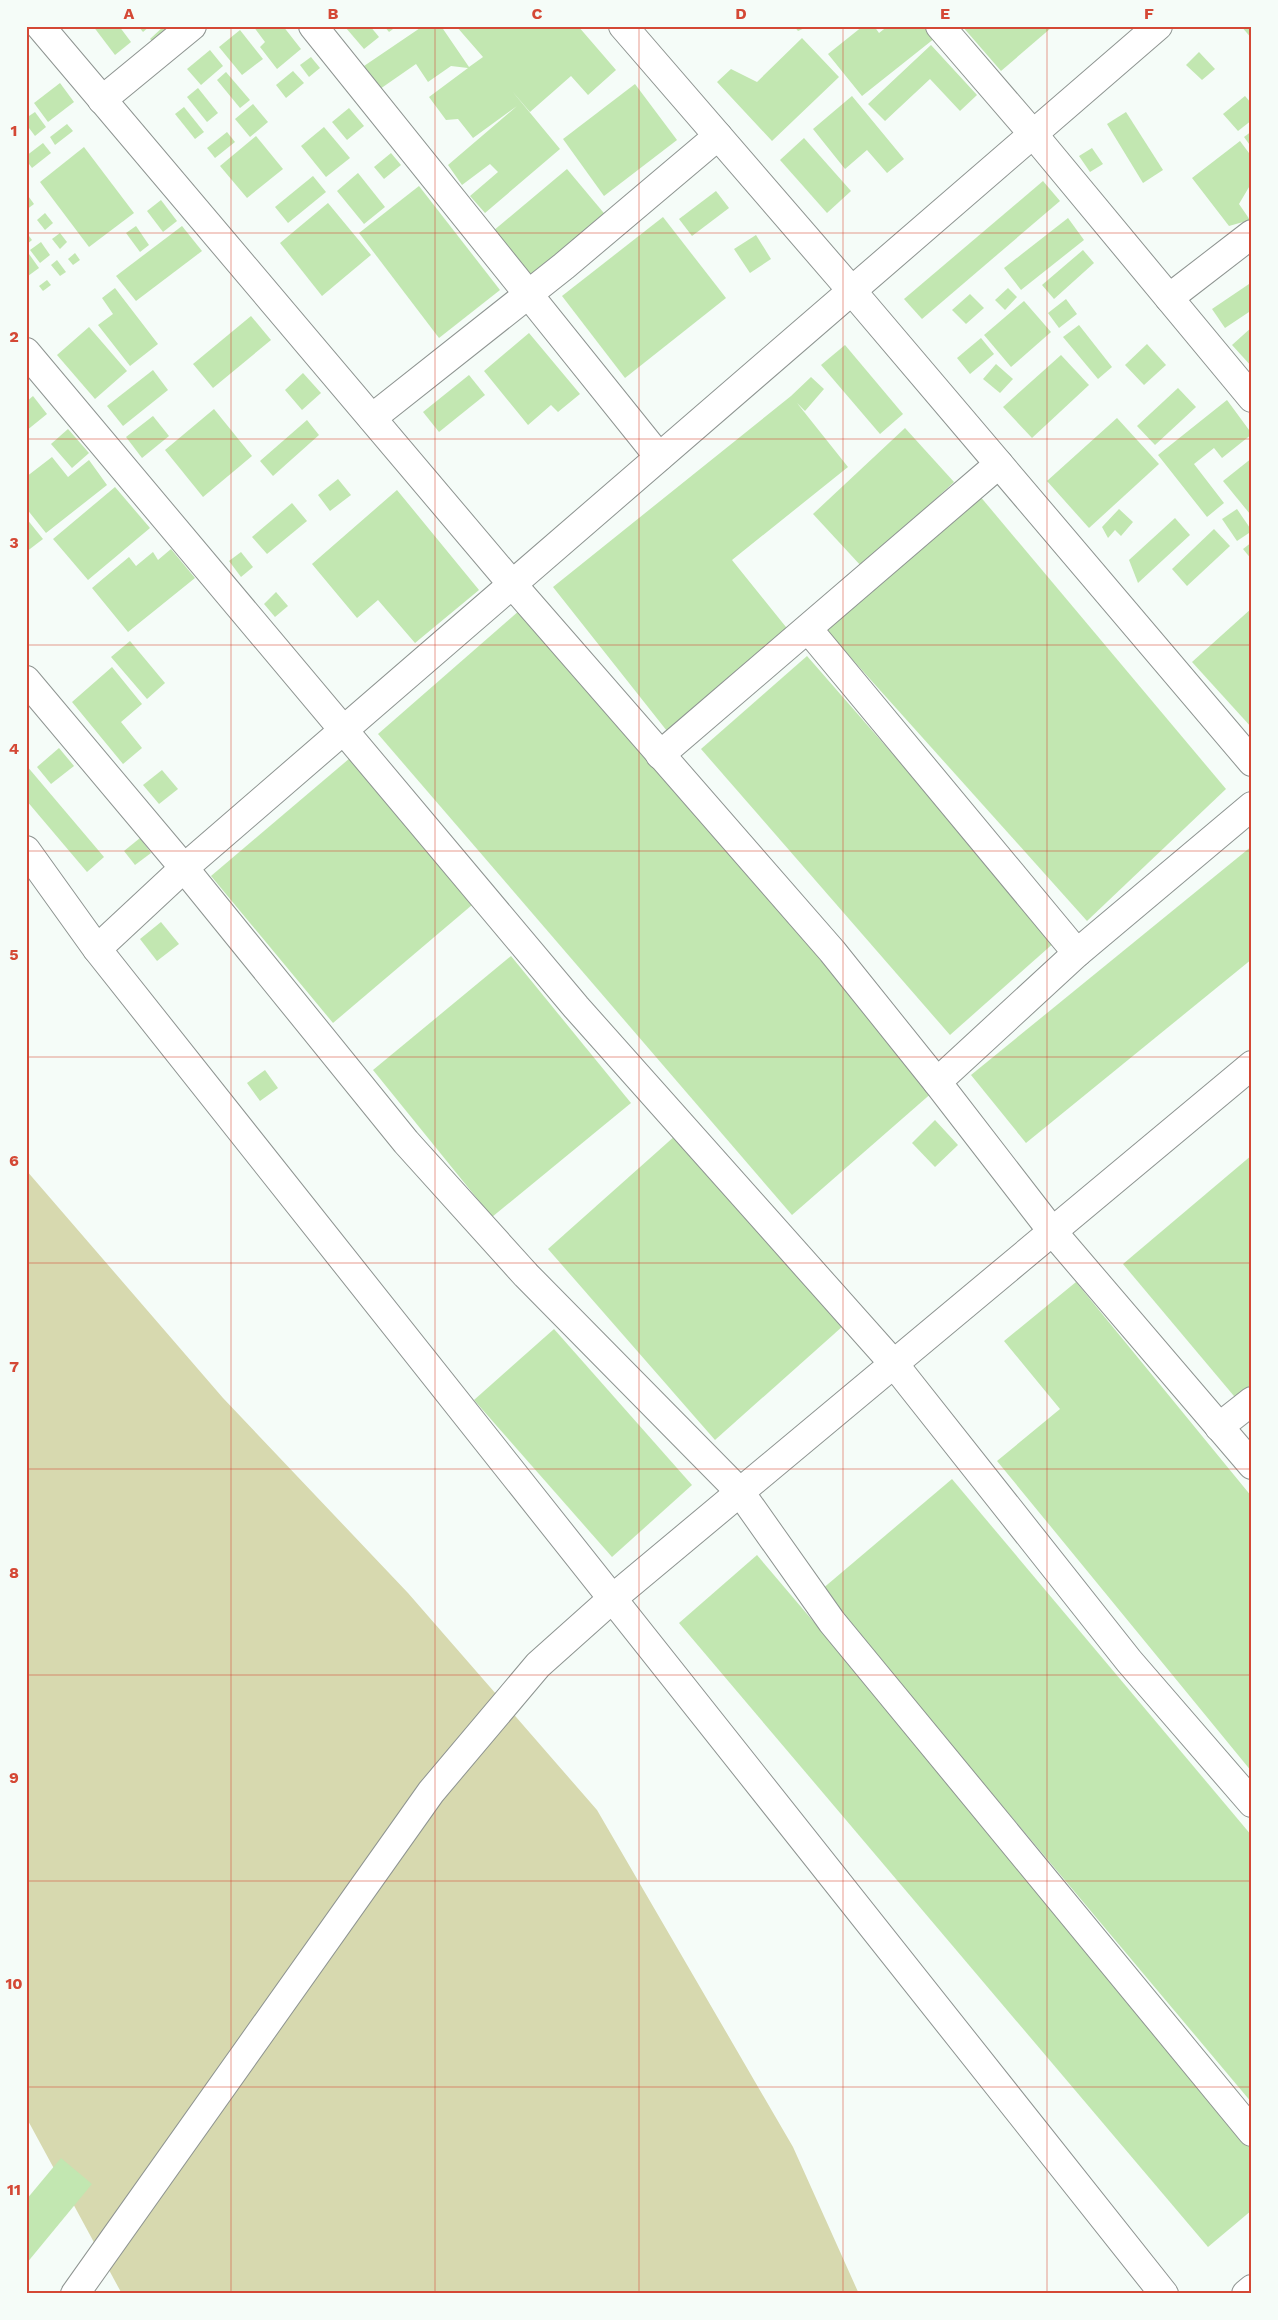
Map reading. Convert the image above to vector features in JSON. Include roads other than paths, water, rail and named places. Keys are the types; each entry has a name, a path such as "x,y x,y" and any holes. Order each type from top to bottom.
{"street":[{"path":"40,26 512,584 832,952 937,1082 1052,1231 1252,1465"},
{"path":"102,100 192,26"},
{"path":"313,26 659,457"},
{"path":"623,26 852,291 1252,762"},
{"path":"940,26 1033,134 1252,398"},
{"path":"97,949 184,868 1158,26"},
{"path":"372,418 529,293 718,136"},
{"path":"1169,298 1252,234"},
{"path":"26,352 576,1008 894,1364 1129,1661 1252,1803"},
{"path":"660,755 999,464"},
{"path":"808,629 1077,953"},
{"path":"26,680 184,868 406,1142 526,1275 740,1492 832,1622 1252,2132"},
{"path":"937,1082 1077,953 1252,806"},
{"path":"26,850 97,949 1164,2294"},
{"path":"75,2294 431,1792 538,1666 613,1598 1252,1065"},
{"path":"1219,1428 1252,1401"},
{"path":"1246,2294 1252,2289"}]}
